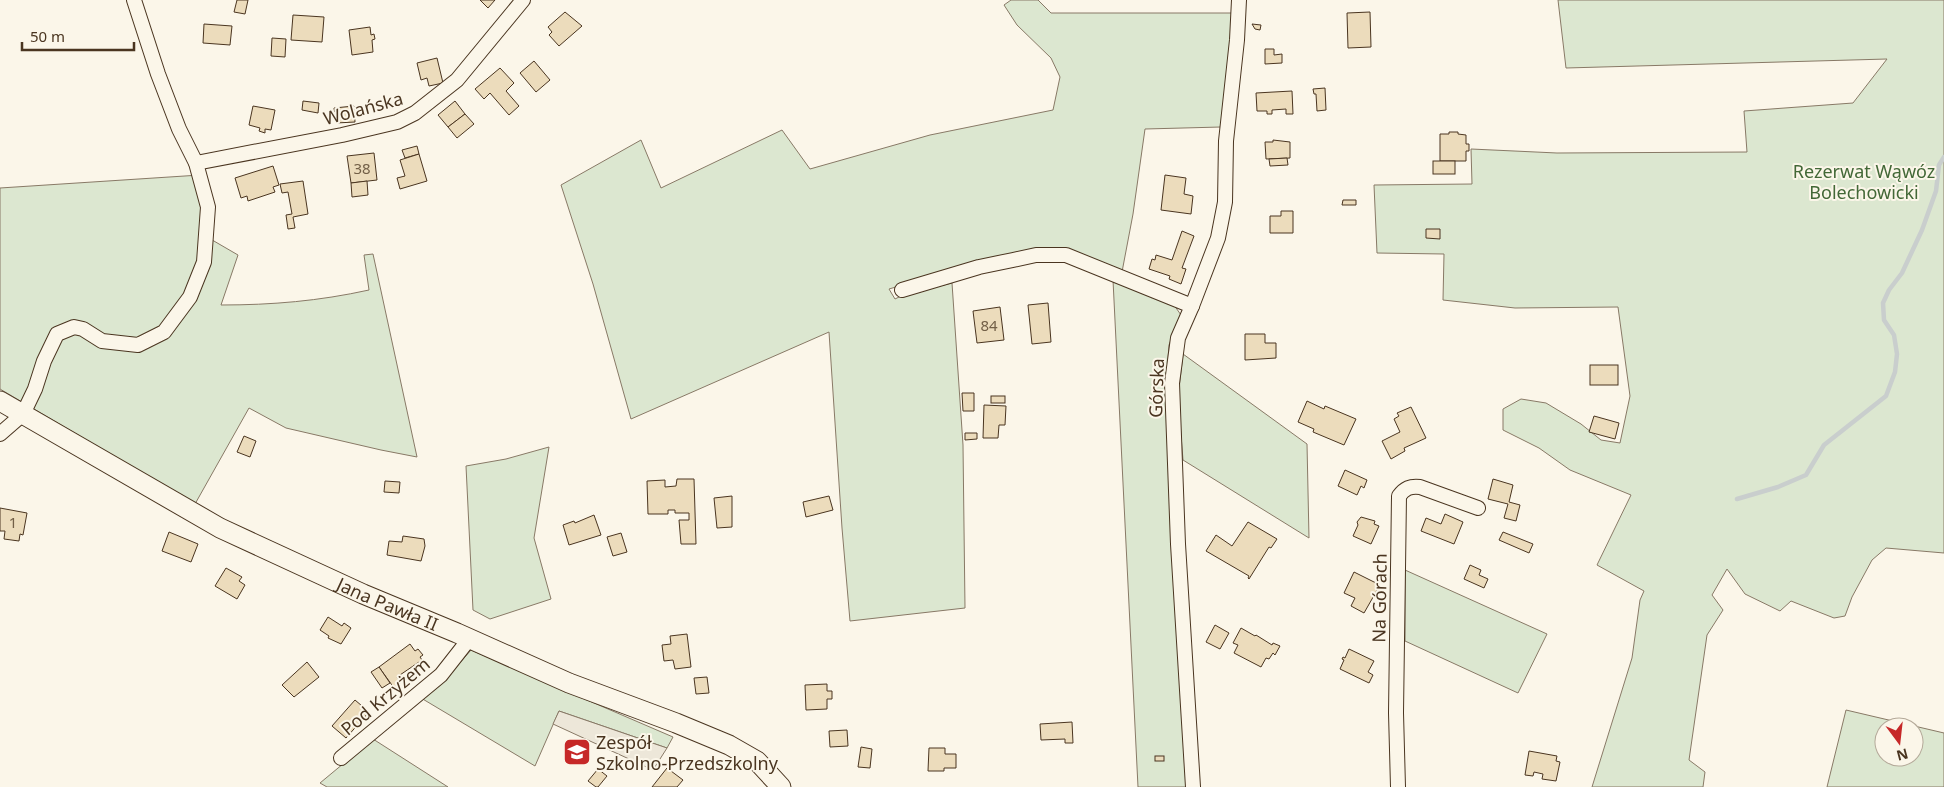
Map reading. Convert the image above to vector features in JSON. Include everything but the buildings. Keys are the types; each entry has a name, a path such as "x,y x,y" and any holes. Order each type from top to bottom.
{"street":[{"path":"0,434 22,414 35,389 44,361 58,334 74,327 84,329 102,341 138,345 164,332 190,297 204,262 208,207 196,163 179,130 158,74 134,0"},
{"name":"Wolańska","path":"196,163 350,134 398,122 415,113 457,80 523,0"},
{"name":"Górska","path":"1193,787 1178,544 1172,383 1178,338 1218,238 1225,202 1226,141 1237,40 1239,0"},
{"path":"902,290 979,267 1036,255 1066,255 1192,306"},
{"name":"Jana Pawła II","path":"0,401 220,528 363,594 470,638 569,683 729,745 757,761 781,787"},
{"name":"Na Górach","path":"1398,787 1396,713 1399,496 1404,490 1412,486 1420,487 1478,508"},
{"name":"Pod Krzyżem","path":"341,758 441,675 470,638"}],"green space":[{"path":"1011,0 1038,0 1051,13 1233,13 1221,127 1145,129 1133,214 1122,272 1057,249 964,267 889,289 895,299 903,295 952,283 963,445 965,608 850,621 829,332 631,419 593,284 561,185 641,140 661,188 782,130 810,169 930,135 1053,110 1060,77 1051,58 1017,25 1004,5"},
{"name":"Rezerwat Wąwóz Bolechowicki","path":"1558,0 1944,0 1944,553 1886,548 1872,560 1852,597 1845,616 1834,618 1791,601 1780,611 1745,594 1727,569 1712,595 1723,610 1707,635 1689,760 1705,772 1703,787 1592,787 1632,658 1640,600 1644,591 1597,565 1631,495 1570,470 1539,448 1503,430 1503,409 1521,399 1546,403 1581,424 1601,440 1620,443 1630,396 1618,307 1515,308 1443,300 1444,254 1377,253 1374,185 1472,184 1471,149 1557,153 1747,152 1744,111 1853,103 1887,59 1566,68"},
{"path":"200,175 207,237 238,255 221,305 295,302 369,290 364,255 373,254 417,457 286,428 249,408 195,504 0,389 0,188"},
{"path":"1113,280 1174,305 1181,315 1169,345 1166,385 1188,787 1138,787"},
{"path":"1183,354 1307,444 1309,538 1183,460 1178,398"},
{"path":"549,447 534,538 551,599 490,619 473,610 466,466 506,459"},
{"path":"1405,570 1547,634 1518,693 1405,641"},
{"path":"471,650 673,737 667,748 559,711 535,766 421,698 451,673"},
{"path":"1846,710 1876,717 1874,717 1874,767 1924,767 1924,728 1944,733 1944,787 1827,787"},
{"path":"373,739 448,787 327,787 320,783"}],"shaded area":[{"path":"559,711 667,748 653,770 553,724"}],"waterway":[{"path":"1737,499 1778,487 1806,475 1824,445 1886,396 1895,372 1897,354 1894,335 1884,320 1883,303 1889,290 1902,273 1922,230 1936,191 1939,165 1944,157"}],"place":[{"name":"Zespół Szkolno-Przedszkolny","path":"577,752"}]}
